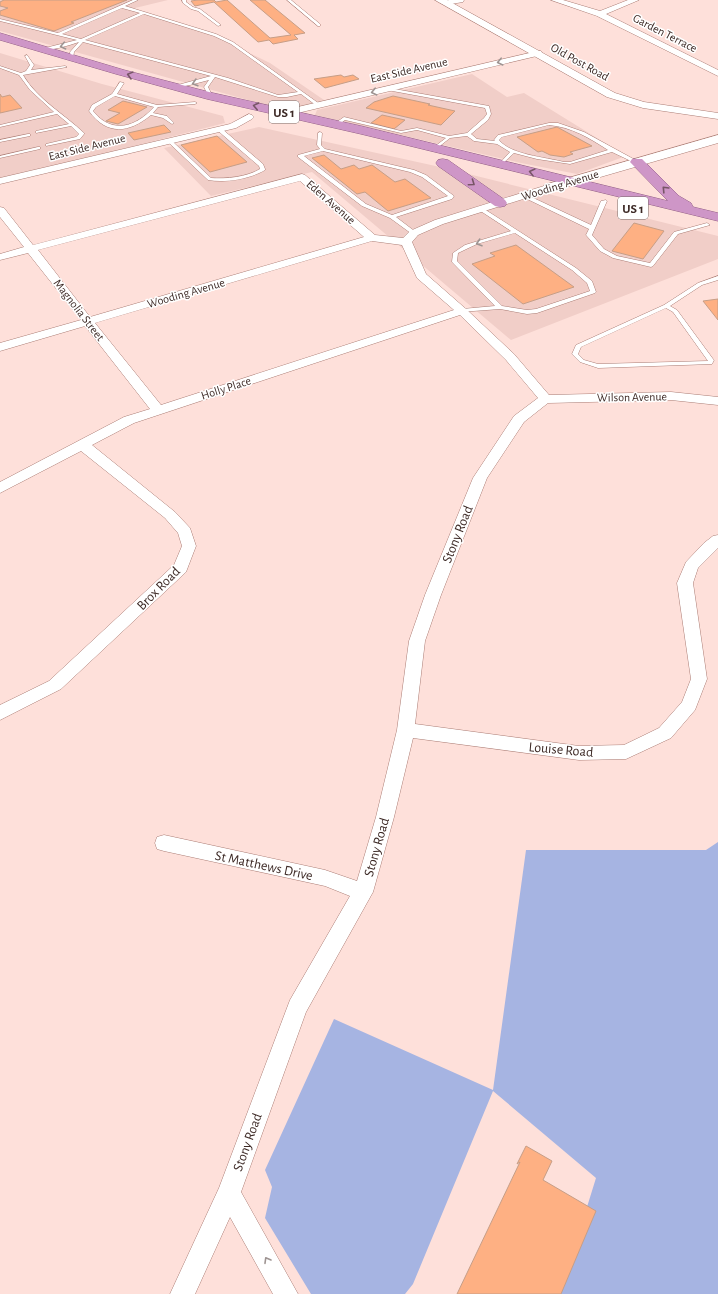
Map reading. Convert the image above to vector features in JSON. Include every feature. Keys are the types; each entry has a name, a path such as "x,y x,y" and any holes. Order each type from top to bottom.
{"highway":[{"name":"US 1","path":"0,36 43,49 69,62 122,83 195,103 335,137"},
{"name":"US 1","path":"0,47 27,56 69,62 336,124 696,212 714,223"},
{"path":"428,159 474,170"},
{"path":"637,162 674,199 696,212"},
{"path":"443,163 500,203"},
{"name":"US 1","path":"526,190 548,188 714,223"}],"street":[{"path":"443,2 460,0"},
{"name":"Garden Terrace","path":"555,0 600,14 718,73"},
{"path":"600,14 635,0"},
{"name":"Old Post Road","path":"443,2 612,95 643,105 718,116"},
{"name":"East Side Avenue","path":"285,113 538,54"},
{"name":"East Side Avenue","path":"0,181 239,124 249,116"},
{"name":"Wooding Avenue","path":"548,188 718,139"},
{"name":"Eden Avenue","path":"0,257 302,177 372,238"},
{"name":"Wooding Avenue","path":"410,237 439,222 500,203 526,190"},
{"name":"Magnolia Street","path":"0,210 158,410"},
{"path":"372,238 410,237 421,276 462,311 510,357 545,399"},
{"name":"Wooding Avenue","path":"0,347 372,238"},
{"name":"Holly Place","path":"0,488 129,420 462,311"},
{"name":"Wilson Avenue","path":"545,399 671,396 718,400"},
{"name":"Stony Road","path":"182,1294 229,1193 297,1007 363,892 385,817 406,730 417,641 433,595 480,478 519,419 545,399"},
{"name":"Brox Road","path":"0,713 55,685 181,568 189,546 186,531 170,514 83,445"},
{"name":"Louise Road","path":"406,730 579,753 626,752 665,733 689,705 698,679 685,584 692,566 709,547 718,540"},
{"name":"St Matthews Drive","path":"164,843 325,878 363,892"},
{"path":"229,1193 286,1294"}],"lane":[{"path":"58,34 136,0"},
{"path":"184,0 184,2 192,8 199,10 219,25"},
{"path":"289,0 319,25"},
{"path":"121,6 214,35 232,43 318,105"},
{"path":"43,49 61,47 82,41 144,13"},
{"path":"0,20 58,34 213,76 278,96 302,93"},
{"path":"0,67 21,74 69,62 72,52 82,41"},
{"path":"27,56 32,65 28,72"},
{"path":"21,74 26,83 57,113 82,133 82,136 48,145"},
{"path":"176,87 213,76"},
{"path":"211,96 206,87 213,76"},
{"path":"122,83 114,95 94,106 91,111 101,124 112,128 120,128 137,123 151,114 157,106"},
{"path":"336,124 344,118 401,132 417,129 449,137 468,134 486,119 489,114 487,107 389,89"},
{"path":"114,95 157,106 195,103"},
{"path":"0,126 57,113"},
{"path":"151,114 165,117 172,123"},
{"path":"497,143 496,140 500,136 549,124 556,124 572,127 612,150 637,162"},
{"path":"38,132 71,125"},
{"path":"169,141 210,179 217,180 256,174 263,169 261,165 218,129"},
{"path":"320,134 319,145 323,150"},
{"path":"468,134 476,140 497,143 513,152 567,163 612,150"},
{"path":"0,141 28,135"},
{"path":"436,148 449,137"},
{"path":"0,157 38,148"},
{"path":"392,217 450,198 451,196 418,174 323,150 300,156 364,205 392,217 410,237"},
{"path":"501,164 513,152"},
{"path":"526,190 592,228"},
{"path":"604,201 589,235 602,250 615,257 651,265 676,233 714,223"},
{"path":"462,311 500,307 527,312 537,312 593,292 590,282 574,269 481,209"},
{"path":"500,307 454,261 454,255 456,252 471,245 516,231"},
{"path":"666,306 675,311 711,360 710,363 598,366 582,361 575,354 578,346 666,306 700,284 718,278"}],"shaded area":[{"path":"0,0 168,0 131,9 217,37 270,63 324,100 284,110 0,31"},
{"path":"0,53 102,84 223,116 225,123 0,180"},
{"path":"472,74 507,97 524,93 626,156 577,174 521,163 315,115 317,110"},
{"path":"259,127 440,167 718,236 718,259 511,340 312,172 211,196 164,148"},
{"path":"718,842 718,1294 560,1294 596,1178 493,1091 413,1284 405,1294 311,1294 265,1218 272,1187 265,1170 334,1019 493,1090 526,850 706,850"}],"building":[{"path":"4,0 127,0 71,22 74,23 54,31 0,15 0,11 8,8 0,6 0,2"},
{"path":"214,0 216,2 227,0 270,38 291,35 250,0 265,0 305,33 294,35 298,39 273,44 269,40 258,42 214,2 195,6 191,1"},
{"path":"341,75 344,77 353,75 359,79 325,88 314,79"},
{"path":"0,94 2,97 10,95 22,108 0,113"},
{"path":"393,96 455,111 441,125 366,108 374,102"},
{"path":"123,101 147,107 118,124 106,121 120,113 108,110"},
{"path":"382,115 405,120 394,129 371,123"},
{"path":"164,125 171,132 134,140 128,133"},
{"path":"557,127 592,146 570,152 573,154 564,157 550,155 542,151 538,152 517,137"},
{"path":"217,136 247,162 210,172 181,145"},
{"path":"324,155 341,169 354,165 359,169 372,165 395,182 405,179 431,198 388,211 365,192 357,194 312,158"},
{"path":"634,223 664,231 643,259 612,251"},
{"path":"516,245 574,287 523,304 472,264 495,256 490,253"},
{"path":"718,299 718,320 703,301"},
{"path":"526,1146 552,1161 543,1180 596,1211 561,1294 457,1294 520,1162 517,1164"}]}
